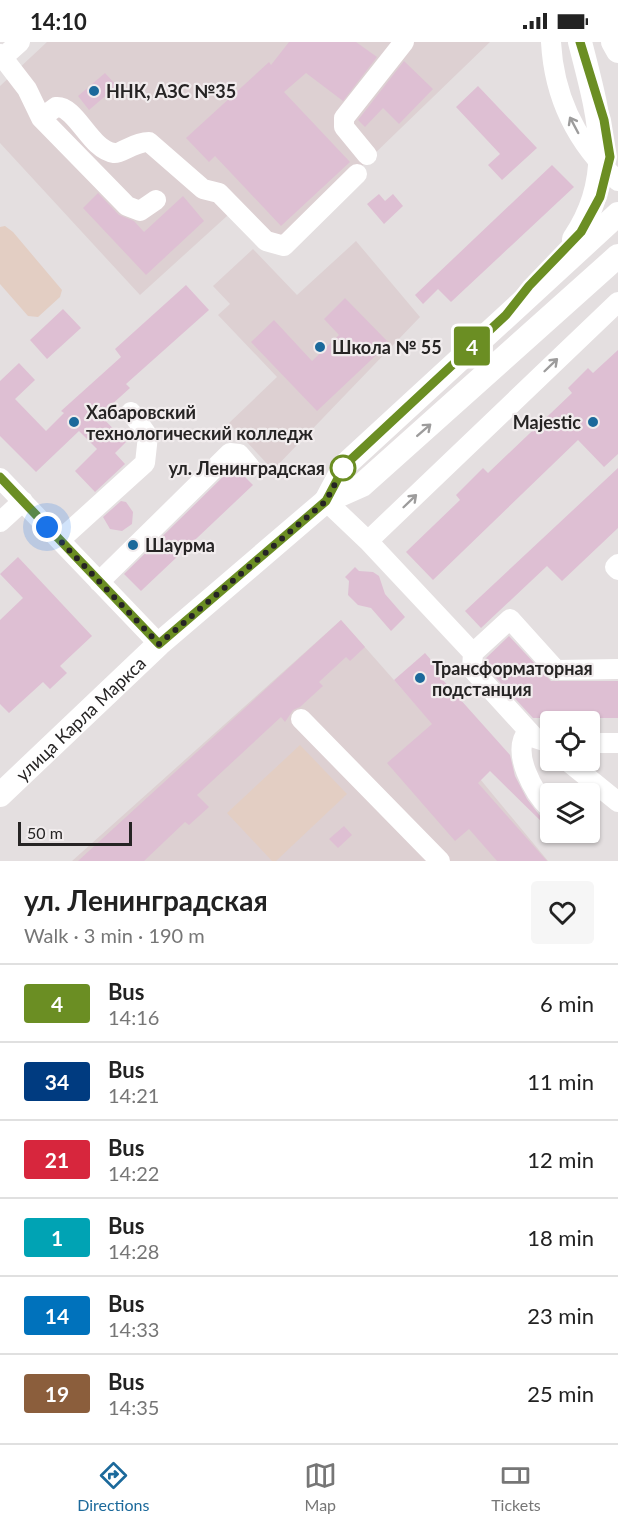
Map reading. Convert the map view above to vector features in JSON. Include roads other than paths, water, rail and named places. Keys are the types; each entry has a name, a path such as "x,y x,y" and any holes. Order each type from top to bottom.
{"main road":[{"path":"506,315 529,286 581,232 613,177 608,134 580,42"},
{"path":"613,42 618,51"},
{"name":"улица Карла Маркса","path":"326,501 345,465 618,213"},
{"name":"улица Карла Маркса","path":"0,795 159,644 326,501 362,485 618,256"},
{"path":"590,283 618,269"}],"street":[{"path":"20,42 1,57 27,89 41,118 127,206 140,211 156,200"},
{"path":"367,155 344,127 344,118 404,42"},
{"path":"551,42 561,102 586,148 613,177"},
{"path":"41,118 56,107 65,108 97,144 113,153 122,152 132,144 149,142 203,189 219,194 266,241 284,246 357,174"},
{"path":"368,541 618,302"},
{"path":"60,540 146,463 147,436 131,412"},
{"path":"99,582 230,453 239,454 250,467"},
{"path":"0,478 159,644"},
{"path":"0,522 22,501"},
{"path":"326,501 368,541 473,654"},
{"path":"618,564 615,567 618,570"},
{"path":"540,739 528,731 472,669 473,654 510,619 556,670 618,669"},
{"path":"301,719 440,861"},
{"path":"528,731 521,746 530,783 540,796"},
{"path":"600,743 618,743"},
{"path":"580,771 618,802"}],"place":[{"name":"ННК, АЗС №35","path":"94,91"},
{"name":"Школа № 55","path":"320,347"},
{"name":"Хабаровский технологический колледж","path":"74,422"},
{"name":"Majestic","path":"593,422"},
{"name":"ул. Ленинградская","path":"343,468"},
{"name":"Шаурма","path":"133,545"},
{"name":"Трансформаторная подстанция","path":"420,678"}]}
